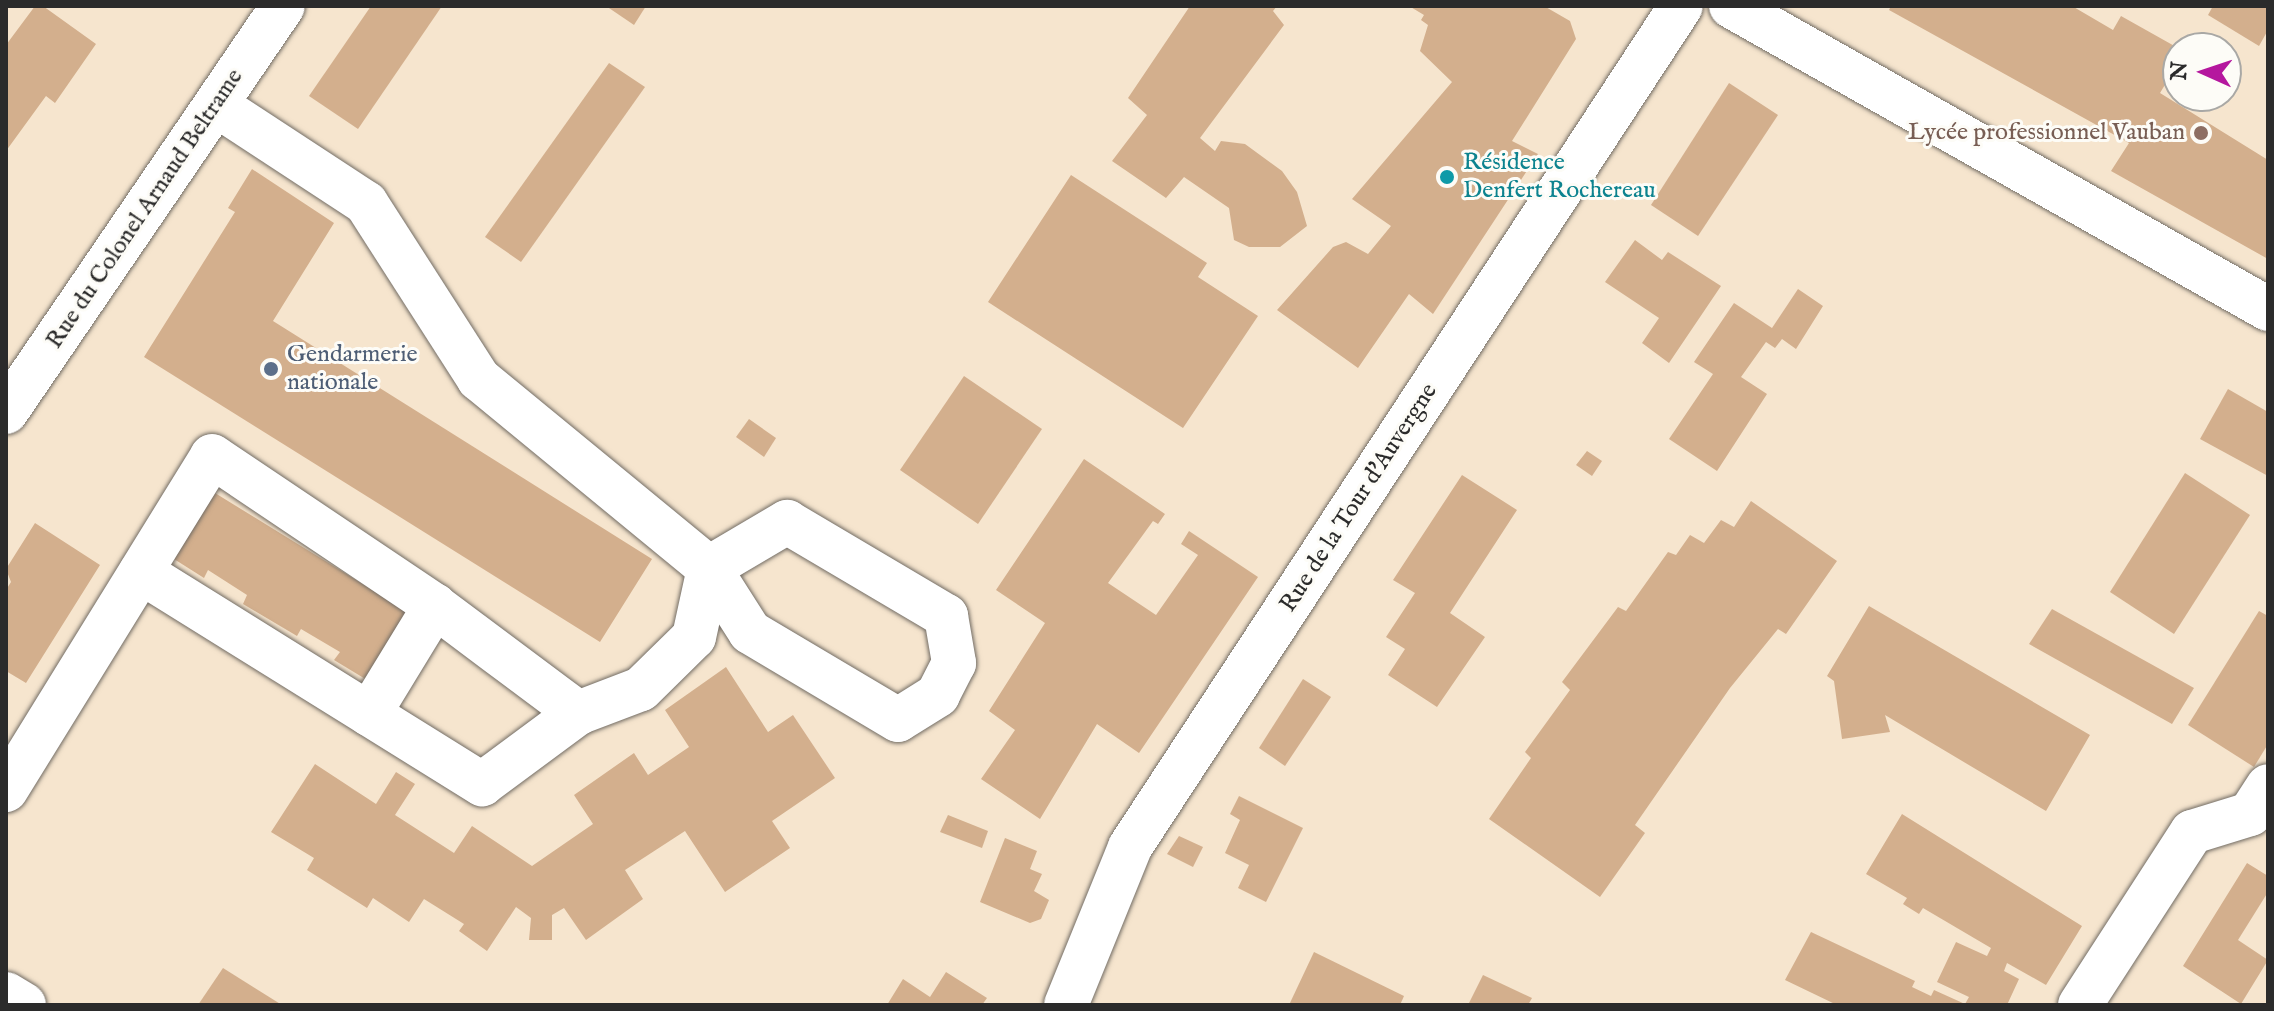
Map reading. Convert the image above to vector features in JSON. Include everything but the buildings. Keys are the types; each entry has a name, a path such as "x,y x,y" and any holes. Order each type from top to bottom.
{"street":[{"name":"Rue du Colonel Arnaud Beltrame","path":"6,412 283,6"},
{"name":"Rue de la Tour d'Auvergne","path":"1066,1005 1130,847 1681,6"},
{"path":"1731,6 2268,309"},
{"path":"141,572 482,784 578,713 641,689 694,637 709,568 787,522 946,616 954,663 938,695 898,720 750,632 709,568 479,379 366,203 216,105"},
{"path":"6,790 17,746 141,572 212,456 435,606 578,713"},
{"path":"369,714 435,606"},
{"path":"2080,1005 2192,832 2250,814 2268,786"},
{"path":"6,994 24,1005"}],"place":[{"name":"Lycée professionnel Vauban","path":"2201,133"},
{"name":"Résidence Denfert Rochereau","path":"1447,177"},
{"name":"Gendarmerie nationale","path":"271,369"}]}
